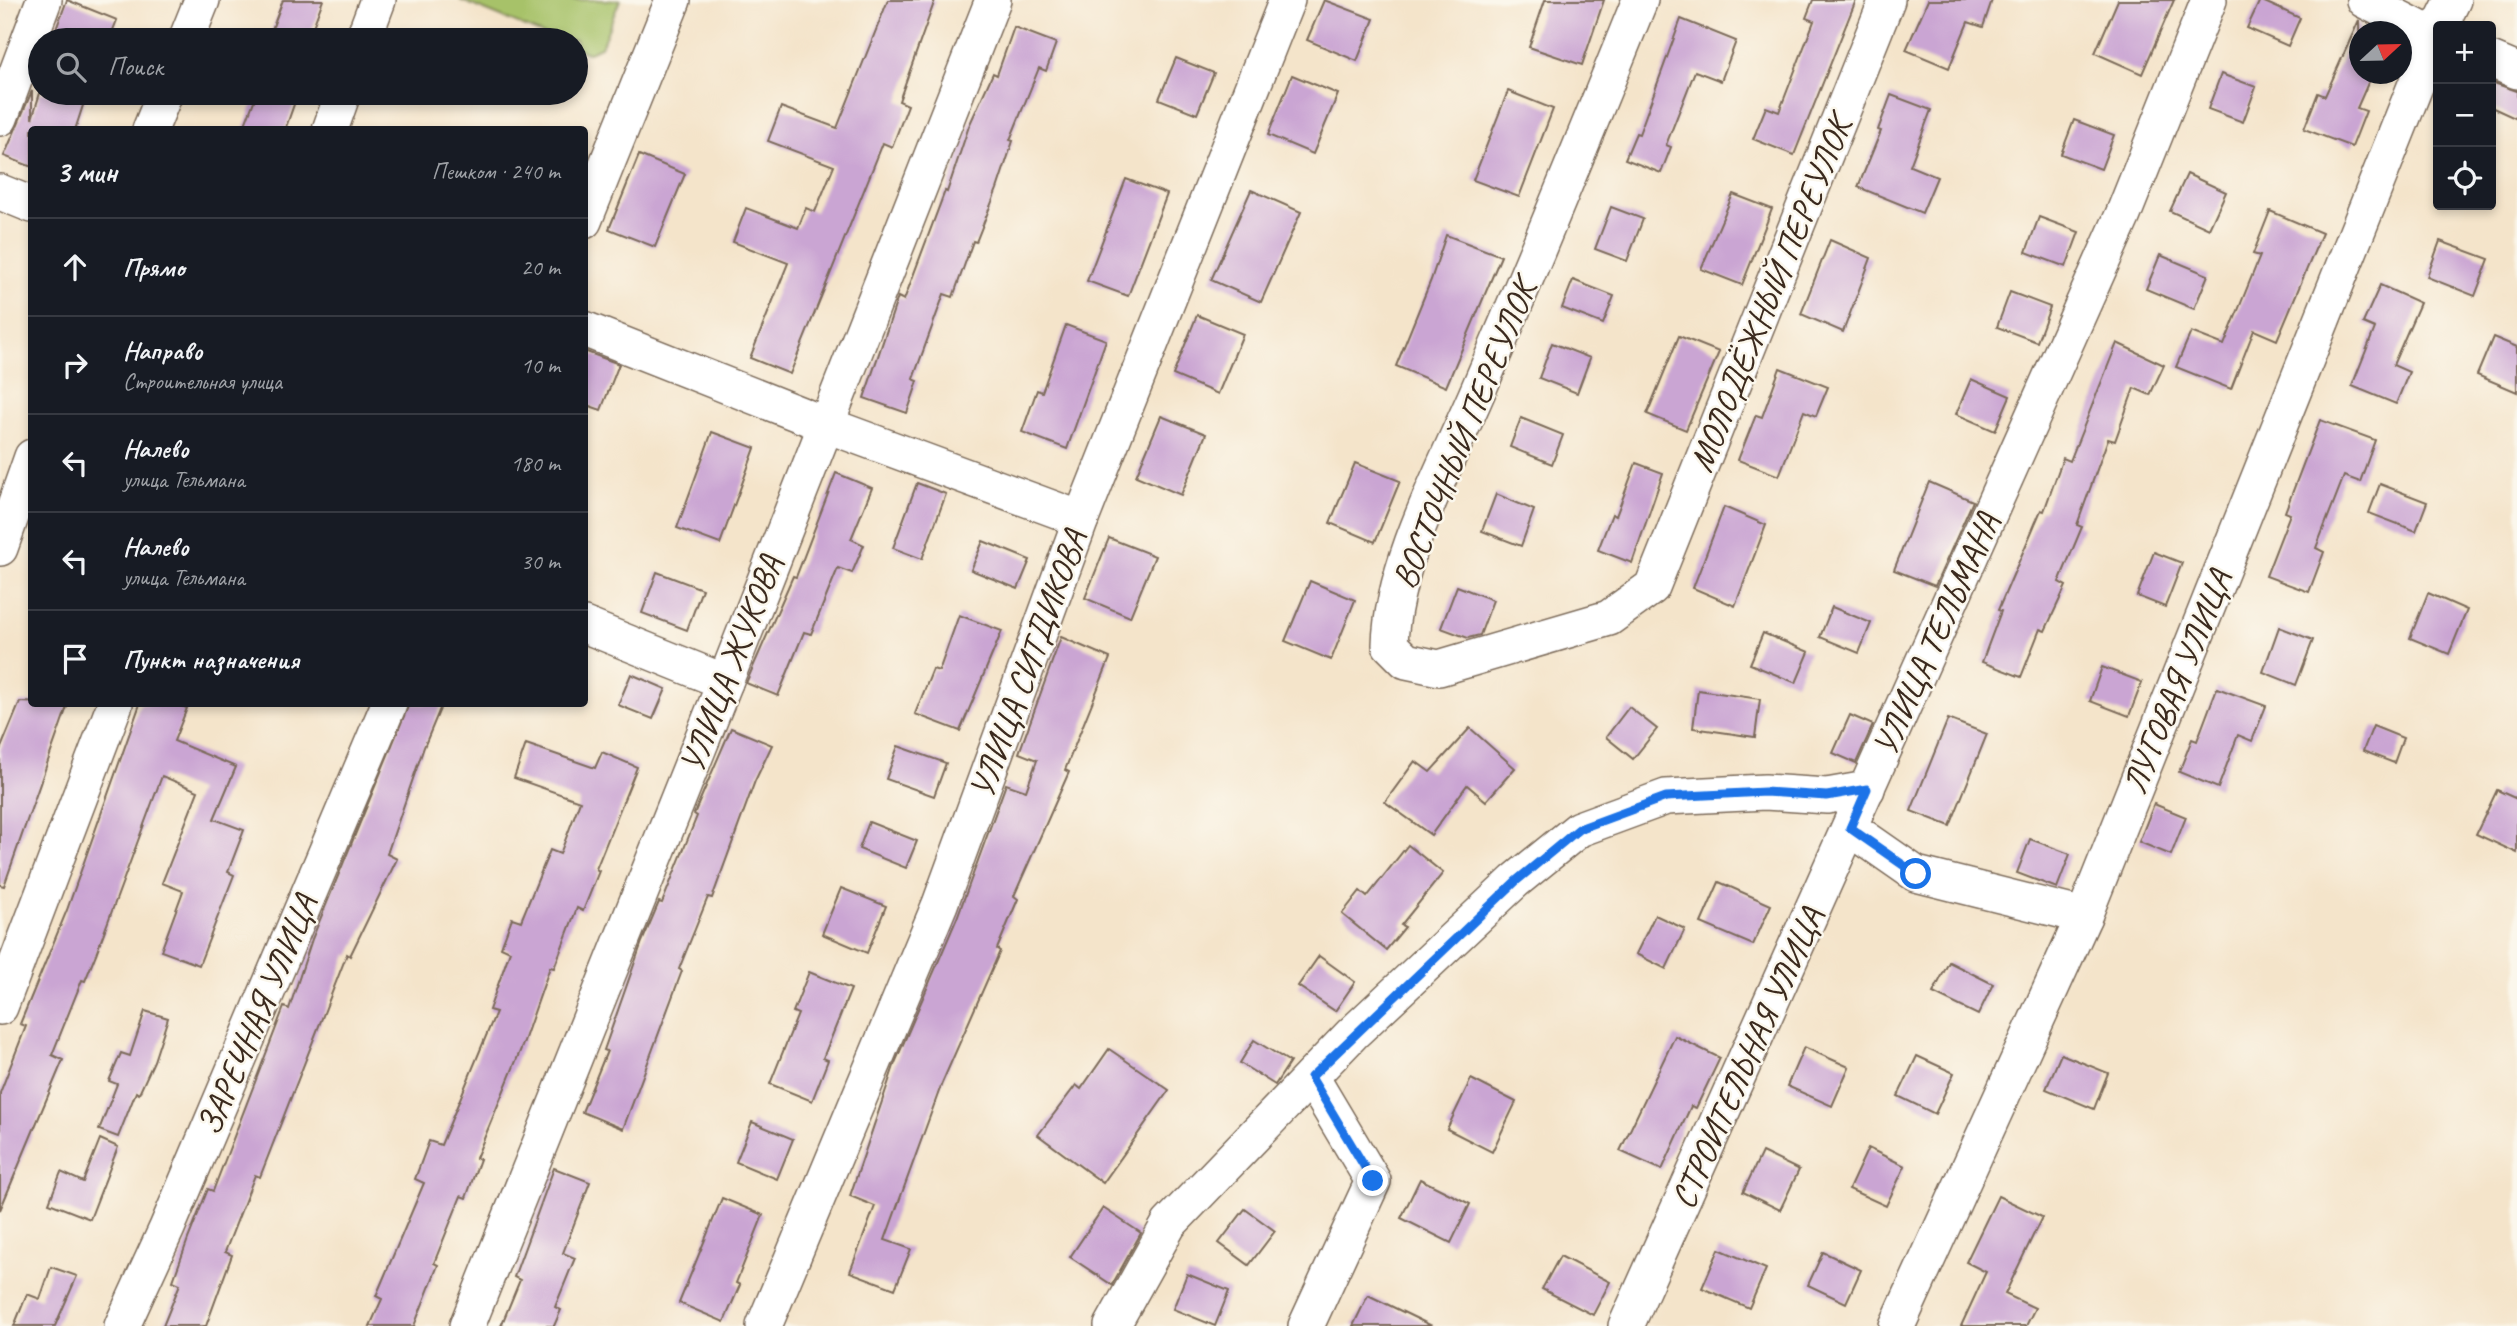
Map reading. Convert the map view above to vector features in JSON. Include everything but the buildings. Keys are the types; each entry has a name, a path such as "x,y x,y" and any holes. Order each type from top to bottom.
{"street":[{"path":"34,28 44,0"},
{"path":"191,28 202,0"},
{"path":"368,28 378,0"},
{"path":"588,211 673,0"},
{"name":"УЛИЦА ЖУКОВА","path":"467,1326 725,682 824,424 993,0"},
{"name":"УЛИЦА СИТДИКОВА","path":"764,1326 940,904 1081,519 1287,0"},
{"name":"ВОСТОЧНЫЙ ПЕРЕУЛОК","path":"1640,0 1564,190 1410,550 1390,624 1390,645 1406,661 1439,668 1609,618 1652,587"},
{"name":"МОЛОДЁЖНЫЙ ПЕРЕУЛОК","path":"1652,587 1886,0"},
{"name":"УЛИЦА ТЕЛЬМАНА","path":"1112,1326 1168,1224 1311,1077 1516,881 1579,829 1666,797 1765,792 1827,796 1867,789 2123,215 2209,0"},
{"path":"2364,0 2433,31"},
{"name":"ЛУГОВАЯ УЛИЦА","path":"2443,21 2452,0"},
{"path":"0,118 28,43"},
{"name":"ЛУГОВАЯ УЛИЦА","path":"1897,1326 2084,916 2433,45"},
{"path":"2496,62 2517,71"},
{"path":"152,126 160,105"},
{"path":"331,126 339,105"},
{"path":"0,192 28,203"},
{"path":"588,331 824,424 1081,519"},
{"path":"0,548 28,468"},
{"path":"588,627 725,682"},
{"path":"0,1007 114,707"},
{"name":"ЗАРЕЧНАЯ УЛИЦА","path":"122,1326 167,1228 388,707"},
{"name":"СТРОИТЕЛЬНАЯ УЛИЦА","path":"1626,1326 1867,789"},
{"path":"1850,828 1916,874 2084,916"},
{"path":"1306,1326 1373,1181 1311,1077"}],"green space":[{"path":"460,0 620,0 601,47 588,53 588,28 528,28"}],"route":[{"path":"1373,1181 1311,1077 1352,1034 1516,881 1579,829 1666,797 1765,792 1827,796 1867,789 1850,828 1916,874"}]}
